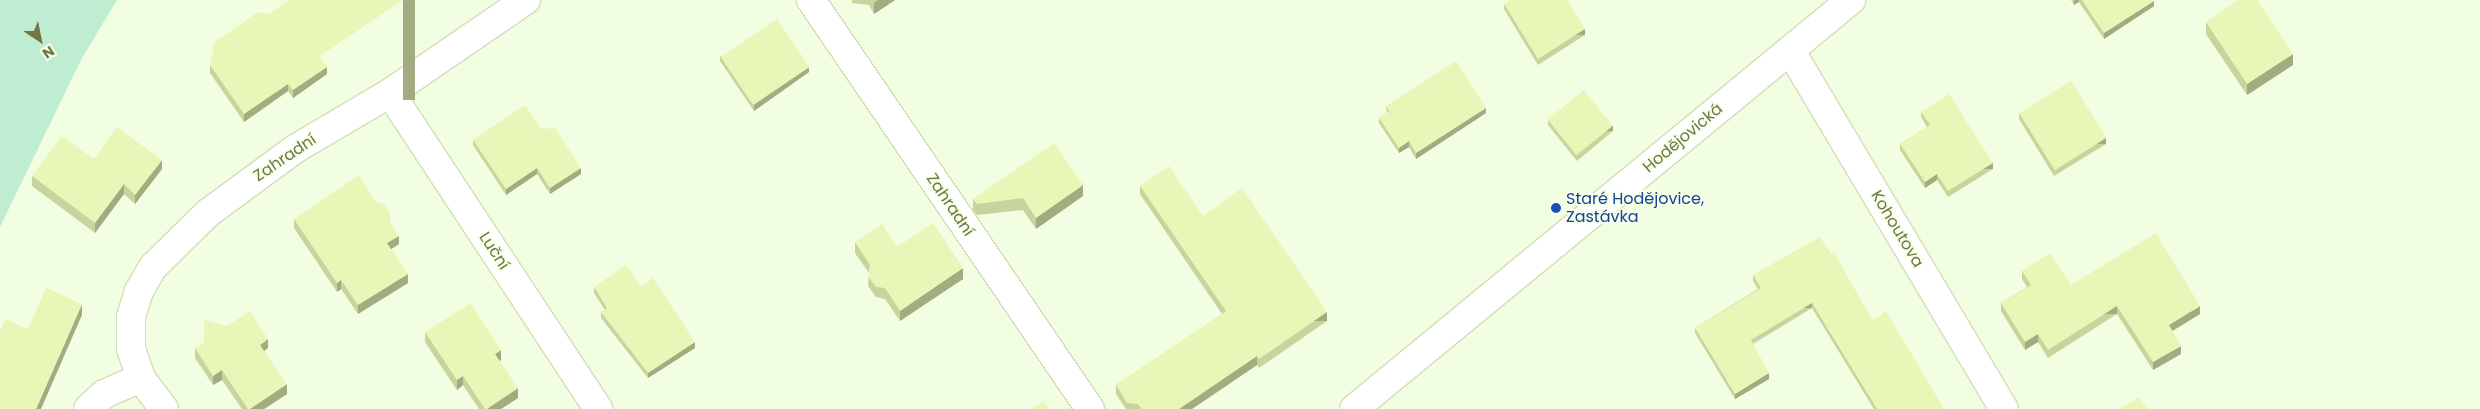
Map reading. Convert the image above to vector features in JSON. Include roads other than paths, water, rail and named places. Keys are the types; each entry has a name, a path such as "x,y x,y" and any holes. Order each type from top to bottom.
{"street":[{"name":"Zahradní","path":"164,409 141,378 131,349 131,317 139,291 153,267 208,213 295,149 390,93 526,0"},
{"name":"Zahradní","path":"811,0 1090,409"},
{"name":"Hodějovická","path":"1354,409 1851,0"},
{"name":"Kohoutova","path":"1790,50 2004,409"},
{"name":"Luční","path":"390,93 598,409"},
{"path":"88,409 104,394 141,378"}],"place":[{"name":"Staré Hodějovice, Zastávka","path":"1556,208"}]}
